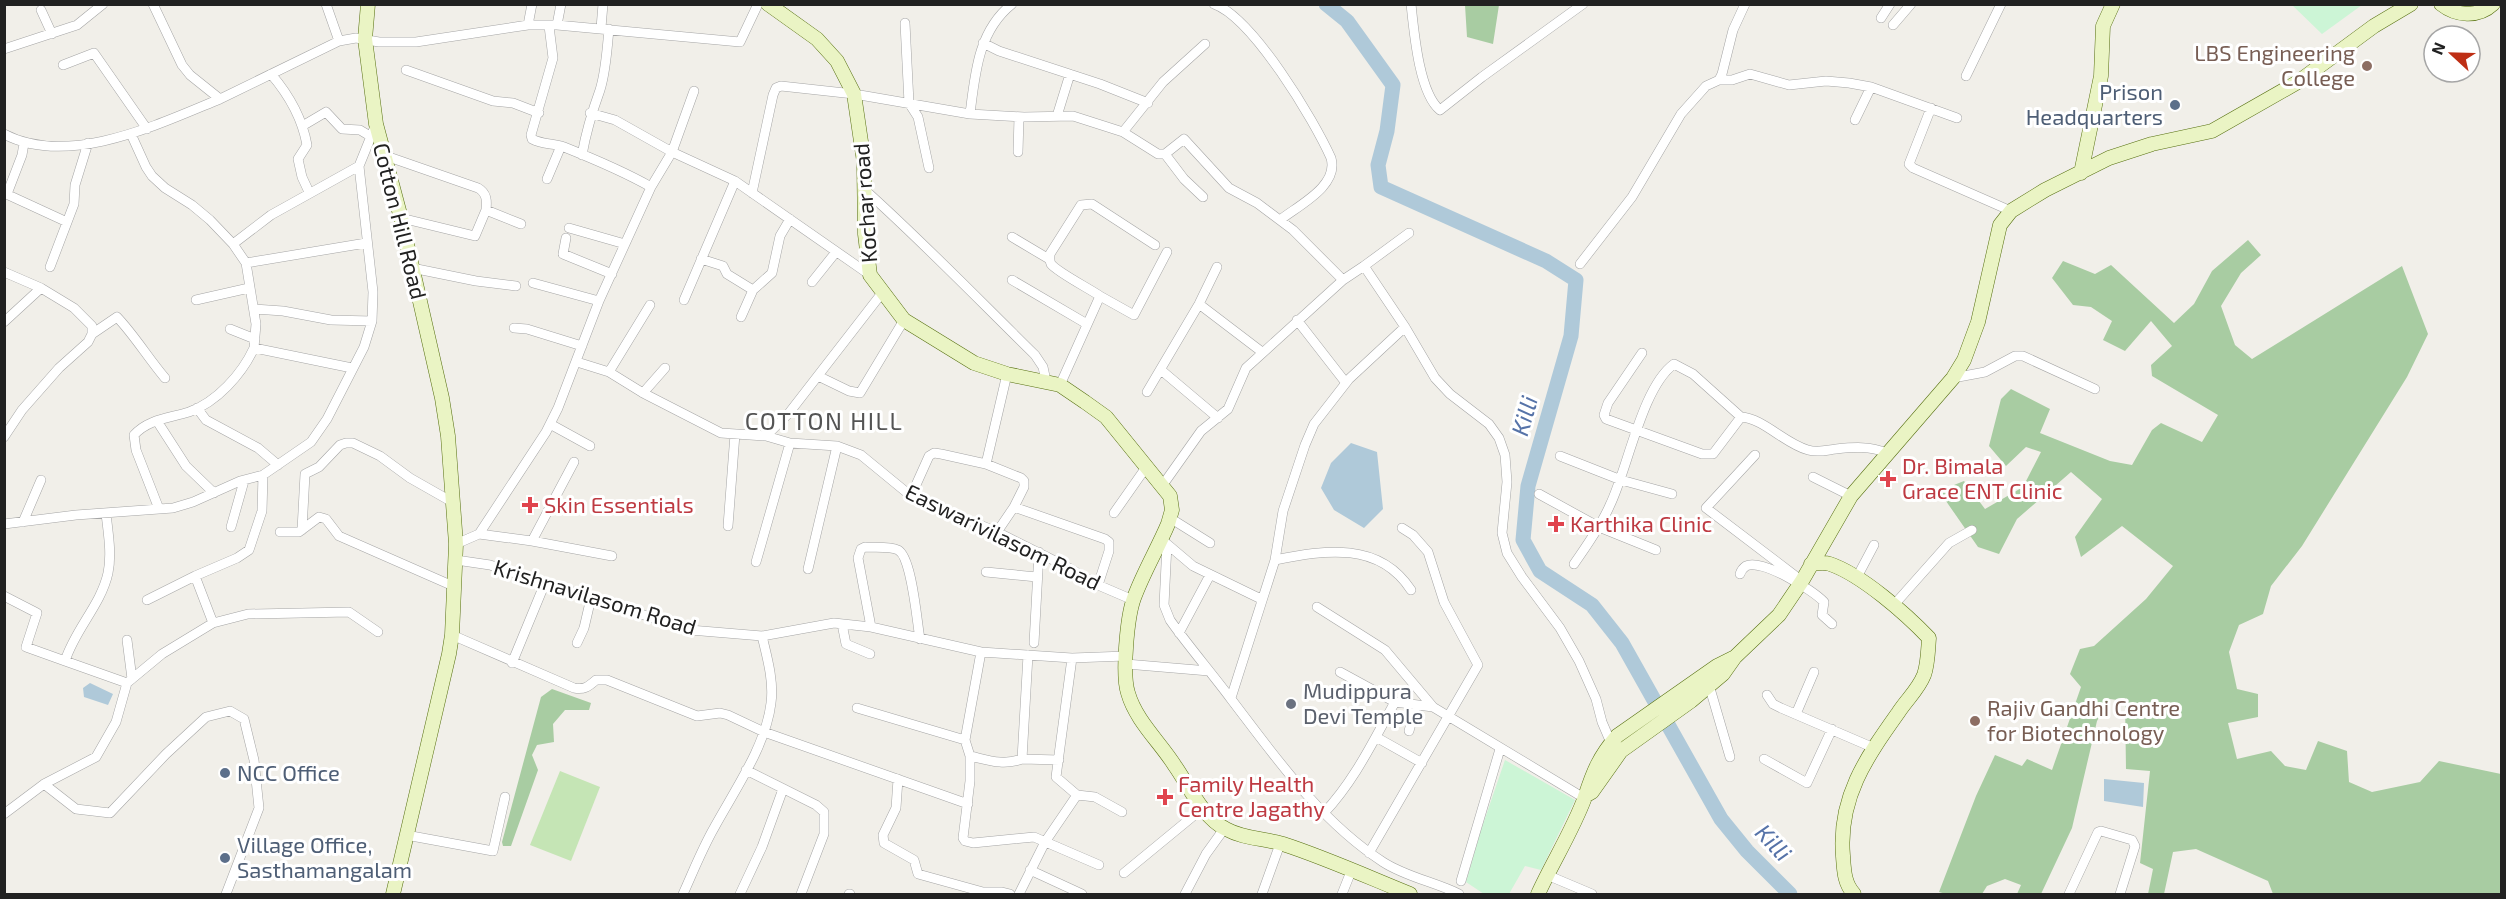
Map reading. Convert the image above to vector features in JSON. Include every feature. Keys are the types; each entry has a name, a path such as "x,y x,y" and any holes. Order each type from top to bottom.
{"main road":[{"name":"Cotton Hill Road","path":"368,4 365,39 373,130 386,156 442,398 448,436 456,544 452,635 440,698 393,894"},
{"name":"Kochar road","path":"768,4 817,39 837,61 854,94 865,190 865,234 870,275 882,293 904,320 974,363 1007,374 1060,385 1106,417 1170,496 1170,518"},
{"path":"2081,173 2101,76 2103,26 2113,4"},
{"path":"1538,894 1585,797 1592,792 1617,744 1723,674 1734,657 1779,615 1851,496 1953,378 1964,360 1978,322 2000,225 2011,211 2045,190 2109,158 2152,144 2212,131 2298,82 2374,26 2410,4"},
{"path":"2441,4 2454,12 2466,14 2495,8"},
{"path":"1170,518 1164,542 1133,600 1126,660 1128,693 1143,723 1212,820 1224,829 1246,838 1280,844 1352,869 1410,894"},
{"path":"1811,564 1827,563 1856,579 1893,606 1929,638 1925,673 1913,696 1901,708 1860,769 1847,801 1841,832 1844,873 1847,884 1854,894"},
{"path":"1688,695 1717,666 1734,657"}],"street":[{"path":"153,4 182,65 190,75 220,99"},
{"path":"326,4 339,41"},
{"path":"528,25 532,4"},
{"path":"561,4 553,26 553,58 531,135 532,139 543,144 561,146 613,166 651,186"},
{"path":"582,155 591,113 604,71 603,4"},
{"path":"4,134 24,143 54,146 88,143 131,134 220,99 339,41 365,39 379,42 416,42 528,25 605,28 741,42 758,4"},
{"path":"970,114 974,78 983,43 999,15 1012,4"},
{"path":"1214,4 1232,14 1286,78 1324,142 1333,167 1328,182 1280,220"},
{"path":"1411,4 1417,51 1427,92 1432,104 1440,110 1583,4"},
{"path":"1719,80 1726,65 1733,30 1744,4"},
{"path":"1881,18 1890,4"},
{"path":"1893,26 1911,4"},
{"path":"1966,75 2001,4"},
{"path":"4,49 76,25 97,6"},
{"path":"41,10 52,34"},
{"path":"905,23 909,103 918,117 929,168"},
{"path":"983,43 1148,103"},
{"path":"1123,132 1163,82 1205,44"},
{"path":"63,66 94,53 147,129"},
{"path":"406,70 493,101 513,103 539,112"},
{"path":"271,74 286,92 304,125 308,145 298,159 302,177 309,192"},
{"path":"1057,116 1070,74"},
{"path":"1580,264 1632,197 1681,114 1706,86 1719,80 1732,80 1750,74 1790,85 1826,81 1871,87 1957,118"},
{"path":"752,193 776,88 787,86 854,94 970,114 1084,118 1123,132 1158,154 1165,154 1184,139 1229,188 1257,203 1280,220 1313,248 1343,280"},
{"path":"1855,120 1871,87"},
{"path":"479,534 550,424 577,362 599,301 651,186 672,152 694,91"},
{"path":"1931,108 1909,164 1912,168 2011,211"},
{"path":"4,524 159,509 193,502 263,475 297,453 320,431 364,347 372,321 373,292 359,166 373,130 342,129 326,112 304,125"},
{"path":"591,113 615,120 672,152 735,181 870,275"},
{"path":"1018,152 1019,117"},
{"path":"131,134 152,176 165,189 192,204 233,244 246,263 254,309 254,343 240,370 218,396 197,408 157,421 138,430 134,435 133,440 159,509"},
{"path":"24,143 22,155 6,194 67,222"},
{"path":"50,267 74,204 80,166 88,143"},
{"path":"548,179 561,146"},
{"path":"1165,154 1184,179 1203,197"},
{"path":"386,156 478,188 483,191 487,200 486,210 475,236 401,218"},
{"path":"233,244 271,215 359,166"},
{"path":"684,300 735,181"},
{"path":"865,190 905,226 1035,355 1046,381"},
{"path":"1049,259 1075,212 1081,205 1087,203 1098,206 1155,245"},
{"path":"486,210 521,224"},
{"path":"741,317 753,290 772,273 780,236 790,219"},
{"path":"612,274 563,254 568,233 625,244"},
{"path":"1162,486 1201,431 1218,418 1233,401 1246,368 1343,280 1409,233"},
{"path":"1012,237 1049,259 1051,264 1100,296 1134,315 1167,252"},
{"path":"246,263 366,243"},
{"path":"812,282 836,252"},
{"path":"701,259 723,266 727,274 753,290"},
{"path":"1364,266 1405,327 1435,378 1450,394 1488,424 1499,438 1505,455 1507,482 1502,533 1507,553 1521,577 1560,628 1580,661 1596,699 1602,722 1617,744"},
{"path":"1147,392 1199,304 1217,267"},
{"path":"412,268 476,281 516,286"},
{"path":"4,272 41,288 74,308 92,326 92,334 88,342 59,368 22,410 4,437"},
{"path":"1012,280 1087,324"},
{"path":"533,283 599,301"},
{"path":"4,322 41,288"},
{"path":"196,300 249,288"},
{"path":"766,436 789,413 882,293"},
{"path":"1060,385 1100,296"},
{"path":"1199,304 1262,352"},
{"path":"609,372 650,305"},
{"path":"254,309 283,311 331,320 372,321"},
{"path":"92,334 117,317 146,357 165,378"},
{"path":"818,376 849,391 860,393 904,320"},
{"path":"1298,320 1346,383"},
{"path":"514,327 582,346"},
{"path":"1231,698 1275,560 1282,511 1314,424 1346,383 1405,327"},
{"path":"230,329 254,343 352,368"},
{"path":"1642,353 1608,403 1604,415 1610,422 1702,454 1713,454 1741,417"},
{"path":"1953,378 1985,372 2014,356 2023,356 2095,389"},
{"name":"Easwarivilasom Road","path":"577,362 609,372 643,393 721,433 766,436 790,443 837,446 861,455 911,496 997,532 1039,552 1098,585 1133,600"},
{"path":"1574,564 1599,526 1621,480 1637,430 1659,380 1674,364 1693,374 1741,417 1751,418 1807,450 1863,447 1875,448 1887,453"},
{"path":"643,393 665,368"},
{"path":"1161,370 1218,418"},
{"path":"986,464 1007,374"},
{"path":"197,408 206,420 258,448 278,465"},
{"path":"157,421 186,466 214,493"},
{"path":"550,424 590,446"},
{"path":"728,526 735,434"},
{"path":"302,531 305,474 319,467 340,445 346,442 371,451 410,478 454,503"},
{"path":"756,562 790,443"},
{"path":"808,569 837,446"},
{"path":"911,496 929,456 934,453 986,464 1024,481 1024,487 1014,507 997,532"},
{"path":"1755,455 1706,508 1824,602 1822,615 1832,624"},
{"path":"1560,456 1621,480 1672,494"},
{"path":"532,541 574,462"},
{"path":"1114,513 1148,466"},
{"path":"147,600 237,558 249,550 256,536 262,512 263,475"},
{"path":"1813,477 1851,496"},
{"path":"23,522 41,480"},
{"path":"231,527 244,481"},
{"path":"1539,494 1599,526 1656,550"},
{"path":"1014,507 1065,523 1109,542 1109,551 1098,585"},
{"path":"65,660 71,642 102,590 108,573 110,547 106,513"},
{"path":"280,532 302,531 319,517 326,519 339,536 453,586"},
{"path":"1170,518 1210,543"},
{"path":"1369,853 1478,665 1444,602 1428,552 1413,535 1402,528"},
{"path":"1893,606 1949,543 1972,530"},
{"path":"456,544 479,534 612,556"},
{"path":"1164,542 1193,566 1261,599"},
{"path":"1164,542 1164,605 1170,620 1231,698 1252,729 1324,813 1369,853 1386,864 1459,894"},
{"path":"1856,579 1874,545"},
{"path":"871,627 859,553 866,547 896,549 903,554 909,571 920,639"},
{"path":"1275,560 1318,551 1343,551 1393,568 1411,590"},
{"path":"1034,643 1039,552"},
{"name":"Krishnavilasom Road","path":"456,560 479,562 690,630 762,636 811,626 842,624 871,627 981,652 1126,660 1209,671"},
{"path":"1740,574 1744,567 1749,565 1765,568 1801,582"},
{"path":"986,572 1037,577"},
{"path":"1179,633 1210,575"},
{"path":"195,576 213,623"},
{"path":"512,663 545,583"},
{"path":"4,596 37,613 26,647 130,681"},
{"path":"577,643 584,628 591,598"},
{"path":"1317,607 1385,650 1433,708"},
{"path":"130,681 162,654 213,623 248,614 349,612 378,632"},
{"path":"842,624 846,644 870,654"},
{"path":"452,635 574,688 587,688 596,680 607,680 697,716 728,714 764,732 968,804"},
{"path":"683,894 712,831 764,732 771,695 768,658 762,636"},
{"path":"4,814 44,784 96,757 116,722 130,681 127,640"},
{"path":"981,652 965,740 970,756 968,804 963,838 965,842 1034,837 1099,865"},
{"path":"1022,759 1028,655"},
{"path":"1072,657 1056,777 1077,795 1095,797 1122,812"},
{"path":"1340,672 1395,702 1433,708 1585,797"},
{"path":"1796,714 1814,672"},
{"path":"1709,685 1730,757"},
{"path":"1767,695 1773,704 1874,748"},
{"path":"1324,813 1344,792 1395,702"},
{"path":"1408,731 1416,705"},
{"path":"857,708 965,740"},
{"path":"44,784 76,809 110,813 166,754 206,717 230,711 244,718 254,760 259,808 226,894"},
{"path":"1764,759 1807,783 1832,729"},
{"path":"1376,737 1422,763"},
{"path":"1461,881 1500,749"},
{"path":"970,756 1009,764 1022,759 1059,760"},
{"path":"746,770 816,805 824,812 824,834 801,894"},
{"path":"898,779 897,808 882,835 882,840 889,847 914,860 918,874 983,892 1010,894"},
{"path":"740,894 762,847 783,789"},
{"path":"1019,894 1045,842 1077,795"},
{"path":"406,835 493,851 506,797"},
{"path":"1124,873 1203,808"},
{"path":"1185,894 1206,854 1224,829"},
{"path":"2069,894 2079,869 2098,832 2101,831 2132,840 2135,846 2120,894"},
{"path":"1262,894 1280,844"},
{"path":"1342,894 1352,869"},
{"path":"1030,870 1082,894"},
{"path":"1547,874 1592,894"},
{"path":"945,894 949,883"}],"green space":[{"path":"1465,5 1499,5 1493,44 1467,37"},
{"path":"2292,5 2362,5 2322,34"},
{"path":"2248,240 2261,255 2241,273 2221,306 2235,345 2252,359 2402,266 2428,334 2407,377 2302,546 2271,586 2263,614 2239,625 2229,652 2237,689 2258,694 2258,717 2228,723 2237,759 2271,751 2285,766 2306,770 2318,741 2347,751 2349,782 2372,792 2420,782 2439,761 2501,774 2501,894 2273,894 2268,881 2196,849 2173,852 2164,894 2148,894 2153,869 2140,863 2150,771 2126,769 2125,701 2110,699 2097,721 2072,828 2041,894 2017,894 2021,885 2005,879 1987,886 1982,894 1939,892 1976,796 1995,755 2022,766 2027,759 2052,770 2081,687 2070,674 2080,649 2094,646 2146,599 2173,566 2122,526 2081,557 2075,537 2102,499 2071,472 2017,519 1999,554 1978,547 1939,491 1964,481 1985,509 2023,487 2041,452 2026,447 2006,466 1989,446 2001,399 2011,389 2050,409 2040,433 2110,461 2132,465 2152,430 2161,423 2202,442 2218,415 2152,376 2151,365 2172,346 2151,321 2125,351 2103,340 2112,321 2091,307 2073,305 2052,278 2063,261 2095,274 2111,265 2174,323 2194,304 2212,271"},
{"path":"552,689 591,703 589,710 565,710 553,724 554,742 537,745 532,755 538,770 511,846 503,846 502,842 541,697"},
{"path":"1505,760 1575,800 1541,870 1525,866 1509,894 1484,894 1466,882"},
{"path":"560,771 600,787 571,861 530,845"}],"water":[{"path":"1351,443 1377,452 1383,509 1364,528 1334,510 1321,488 1331,463"},
{"path":"90,683 113,694 108,705 84,697 83,688"},
{"path":"2104,779 2144,783 2143,807 2104,801"}],"waterway":[{"name":"Killi","path":"1326,4 1347,21 1393,85 1387,131 1378,165 1381,187 1546,261 1576,280 1571,336 1528,486 1523,540 1540,571 1592,605 1622,643 1721,819 1747,851 1790,894"}],"place":[{"name":"LBS Engineering College","path":"2367,66"},
{"name":"Prison Headquarters","path":"2175,105"},
{"name":"Dr. Bimala Grace ENT Clinic","path":"1888,479"},
{"name":"Skin Essentials","path":"530,505"},
{"name":"Karthika Clinic","path":"1556,524"},
{"name":"Mudippura Devi Temple","path":"1291,704"},
{"name":"Rajiv Gandhi Centre for Biotechnology","path":"1975,721"},
{"name":"NCC Office","path":"225,773"},
{"name":"Family Health Centre Jagathy","path":"1165,797"},
{"name":"Village Office, Sasthamangalam","path":"225,858"}],"district":[{"name":"COTTON HILL","path":"824,422"}]}
